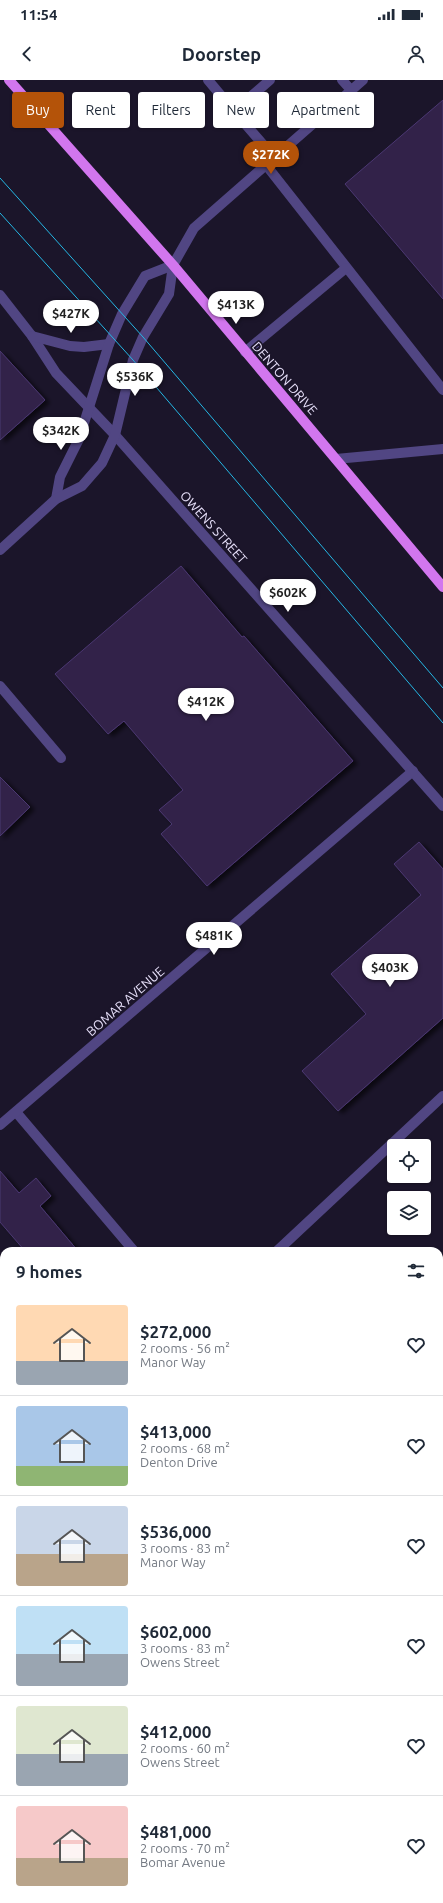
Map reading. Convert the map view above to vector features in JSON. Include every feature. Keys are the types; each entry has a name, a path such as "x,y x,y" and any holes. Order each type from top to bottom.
{"main road":[{"name":"DENTON DRIVE","path":"10,80 173,265 244,352 443,587"}],"street":[{"path":"208,80 218,92"},
{"path":"256,92 270,80"},
{"path":"342,80 351,90"},
{"path":"0,550 56,499 82,486 102,463 115,435 133,360 143,337 169,294 173,265 194,228 363,80"},
{"path":"249,128 274,157"},
{"path":"266,165 443,390"},
{"path":"56,499 60,477 79,439 90,409 109,344 122,314 145,276 173,265"},
{"path":"244,352 346,268"},
{"name":"OWENS STREET","path":"0,294 32,336 56,373 115,435 443,806"},
{"path":"32,336 70,346 84,347 109,344"},
{"path":"336,459 443,449"},
{"path":"0,686 61,758"},
{"name":"BOMAR AVENUE","path":"0,1126 413,771"},
{"path":"281,1247 443,1096"},
{"path":"16,1112 131,1247"}],"building":[{"path":"443,100 443,299 345,184"},
{"path":"0,351 45,400 0,440"},
{"path":"181,566 242,637 244,636 353,761 207,886 161,834 172,824 159,810 183,790 124,721 108,734 55,674"},
{"path":"0,777 30,807 0,836"},
{"path":"419,842 443,869 443,1018 338,1111 302,1071 366,1014 331,974 421,895 394,864"},
{"path":"0,1171 19,1193 36,1178 51,1196 40,1206 75,1247 22,1247 0,1222"}],"tram line":[{"path":"0,178 143,337 443,688"},
{"path":"0,213 133,360 443,723"}]}
